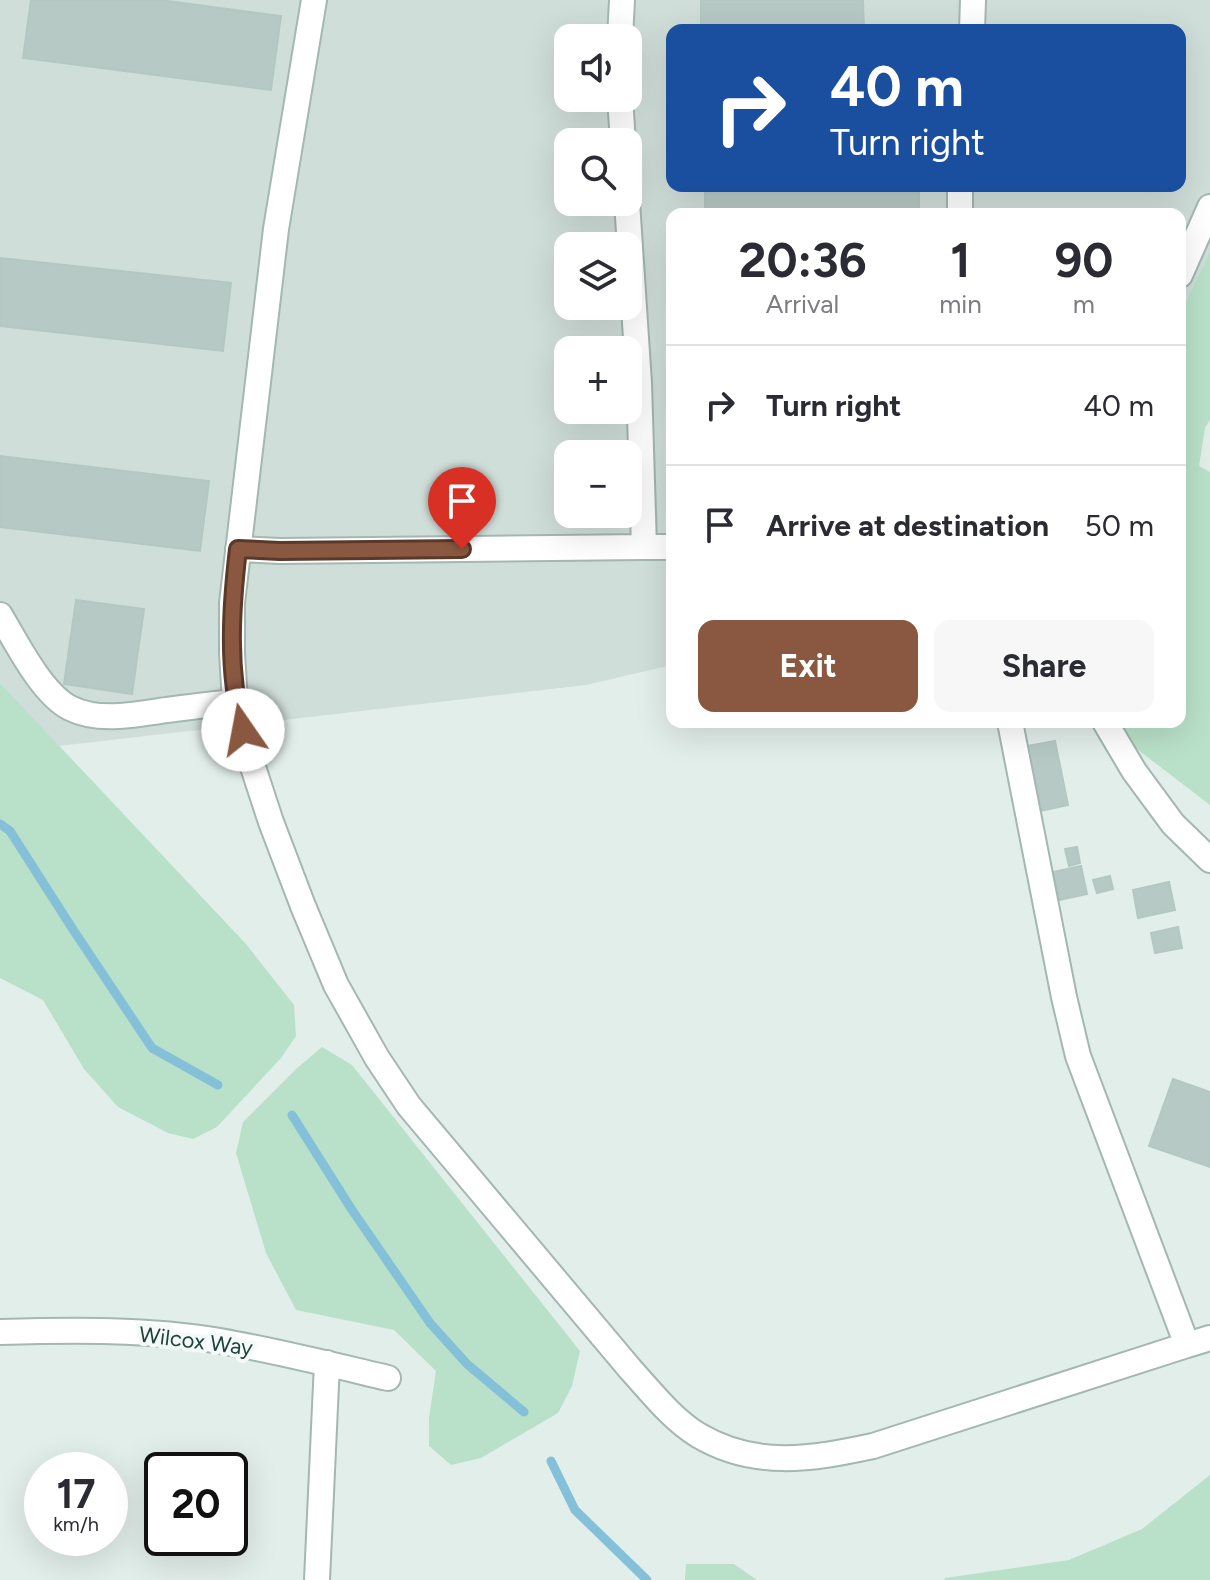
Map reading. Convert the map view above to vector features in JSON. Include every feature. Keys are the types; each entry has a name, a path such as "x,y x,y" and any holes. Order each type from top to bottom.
{"lane":[{"path":"314,0 276,229 232,603 235,702 250,758 303,906 336,985 377,1058 409,1106 668,1410 697,1434 726,1448 755,1456 793,1459 834,1455 873,1446 1198,1342 1078,1056 1011,728"},
{"path":"621,24 622,0"},
{"path":"972,24 973,0"},
{"path":"628,216 639,383 644,547"},
{"path":"1186,256 1198,217"},
{"path":"238,549 666,547"},
{"path":"0,615 48,689 68,707 94,715 122,716 235,702"},
{"path":"1109,728 1134,771 1173,824 1210,860"},
{"name":"Wilcox Way","path":"0,1332 148,1333 219,1341 388,1378"},
{"path":"317,1580 327,1363"}],"shaded area":[{"path":"0,0 1210,0 1210,251 1186,301 1186,208 666,208 666,666 586,685 59,746 0,683"}],"green space":[{"path":"1210,251 1210,420 1205,428 1199,466 1210,472 1210,805 1133,746 1125,728 1186,728 1186,301"},
{"path":"0,683 246,944 294,1005 296,1036 281,1058 217,1127 193,1139 168,1133 118,1107 84,1069 43,1000 0,978"},
{"path":"322,1047 352,1065 580,1351 572,1386 558,1413 481,1458 451,1465 429,1446 429,1418 436,1371 394,1330 296,1310 266,1253 236,1153 243,1122"},
{"path":"1210,1475 1210,1580 944,1580 1069,1560 1142,1529"},
{"path":"686,1564 734,1564 757,1580 685,1580"}],"building":[{"path":"31,0 160,0 281,16 271,90 23,58"},
{"path":"701,0 863,0 864,24 701,24"},
{"path":"705,192 919,192 919,208 705,208"},
{"path":"0,258 231,283 223,351 0,326"},
{"path":"0,456 209,481 200,551 0,527"},
{"path":"76,600 144,609 132,694 64,684"},
{"path":"1055,741 1068,805 1040,811 1027,746"},
{"path":"1077,847 1080,863 1069,866 1065,849"},
{"path":"1081,866 1087,894 1059,900 1053,872"},
{"path":"1110,876 1113,889 1097,893 1093,880"},
{"path":"1169,882 1175,910 1138,918 1133,890"},
{"path":"1178,927 1182,948 1155,953 1151,933"},
{"path":"1173,1079 1210,1092 1210,1167 1149,1146"}],"waterway":[{"path":"0,824 10,831 152,1048 218,1085"},
{"path":"292,1115 352,1210 430,1323 467,1364 524,1412"},
{"path":"551,1461 575,1510 647,1580"}],"route":[{"path":"243,730 235,702 232,653 232,603 238,549 462,549"}]}
